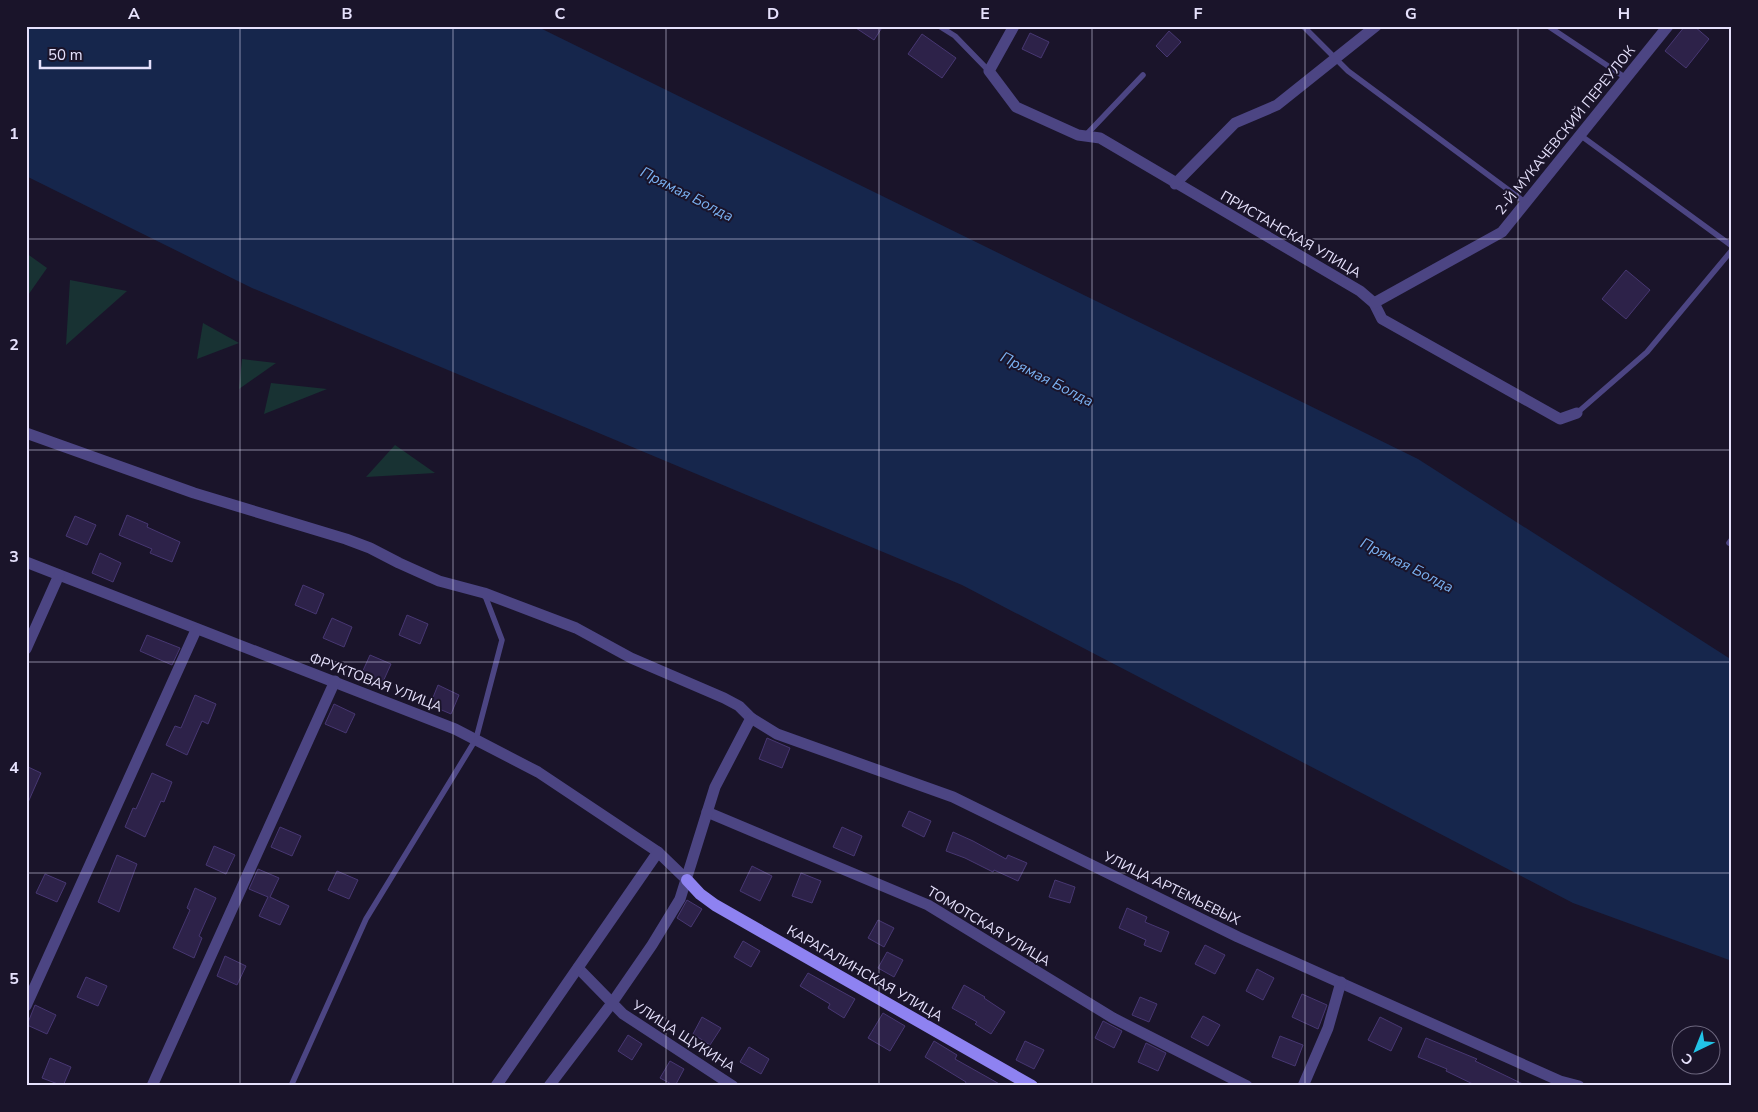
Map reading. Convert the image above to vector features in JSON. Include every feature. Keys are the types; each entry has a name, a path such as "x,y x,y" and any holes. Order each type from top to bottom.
{"street":[{"path":"989,71 1014,26"},
{"path":"1175,184 1235,123 1277,105 1376,26"},
{"name":"2-Й МУКАЧЕВСКИЙ ПЕРЕУЛОК","path":"1374,303 1502,232 1668,26"},
{"name":"ПРИСТАНСКАЯ УЛИЦА","path":"989,71 1016,107 1078,135 1100,138 1175,184 1360,291 1374,303 1382,319 1560,419 1577,413"},
{"name":"УЛИЦА АРТЕМЬЕВЫХ","path":"26,433 194,493 346,539 370,548 399,564 439,581 484,593 576,628 631,658 724,698 739,706 752,718 777,734 953,797 1238,937 1560,1081 1579,1086"},
{"name":"ФРУКТОВАЯ УЛИЦА","path":"26,562 196,630 335,681 455,729 538,772 658,852 687,880"},
{"path":"26,649 59,575"},
{"path":"26,1006 196,630"},
{"path":"152,1086 335,681"},
{"path":"549,1086 612,1003 652,946 680,899 715,787 752,718"},
{"name":"ТОМОТСКАЯ УЛИЦА","path":"707,812 928,905 1112,1018 1247,1086"},
{"path":"496,1086 658,852"},
{"name":"КАРАГАЛИНСКАЯ УЛИЦА","path":"687,880 700,894 716,905 1032,1086"},
{"name":"УЛИЦА ЩУКИНА","path":"578,968 612,1003 635,1022 733,1086"},
{"path":"1303,1086 1328,1028 1341,982"}],"lane":[{"path":"939,26 955,36 989,71"},
{"path":"1303,26 1348,72 1526,203"},
{"path":"1548,26 1626,78"},
{"path":"1085,136 1143,75"},
{"path":"1580,135 1732,246"},
{"path":"1577,413 1646,352 1732,250"},
{"path":"291,1086 366,919 476,740 502,640 484,593"}],"green space":[{"path":"26,253 47,268 26,298"},
{"path":"70,280 127,291 66,345"},
{"path":"203,323 239,343 197,359"},
{"path":"242,359 276,363 239,389"},
{"path":"271,383 327,389 264,414"},
{"path":"395,445 435,473 366,477"}],"water":[{"name":"Прямая Болда","path":"26,26 536,26 1418,459 1732,660 1732,961 1573,903 962,585 252,288 26,176"}],"building":[{"path":"853,26 883,26 874,40"},
{"path":"1685,26 1694,26 1709,39 1686,68 1665,51"},
{"path":"1169,31 1181,42 1167,57 1156,46"},
{"path":"1030,33 1049,42 1041,58 1022,49"},
{"path":"922,34 956,58 942,78 908,54"},
{"path":"1626,270 1650,290 1626,319 1602,299"},
{"path":"127,515 148,524 147,527 180,542 172,562 150,553 152,549 119,535"},
{"path":"75,516 96,525 87,545 66,536"},
{"path":"100,553 121,563 113,582 92,573"},
{"path":"303,585 324,594 316,614 295,605"},
{"path":"407,615 428,624 420,644 399,635"},
{"path":"332,618 352,627 344,647 323,638"},
{"path":"147,635 180,648 172,665 140,651"},
{"path":"370,655 391,664 382,684 361,675"},
{"path":"438,685 459,695 451,714 430,705"},
{"path":"195,695 216,704 208,724 202,721 187,755 166,745 175,726 181,728"},
{"path":"334,704 355,714 346,733 325,724"},
{"path":"767,738 790,748 782,768 759,759"},
{"path":"26,766 41,773 26,807"},
{"path":"152,773 172,782 164,802 161,801 145,837 125,827 133,808 136,809"},
{"path":"909,811 931,821 924,837 902,826"},
{"path":"280,827 301,836 292,856 271,847"},
{"path":"842,827 862,836 854,856 833,847"},
{"path":"953,832 1006,859 1008,855 1027,863 1018,881 946,851"},
{"path":"214,846 235,855 226,874 206,865"},
{"path":"117,855 137,864 119,912 98,902"},
{"path":"752,866 772,876 760,901 740,891"},
{"path":"258,869 279,878 270,897 289,906 280,925 259,916 268,897 249,889"},
{"path":"337,871 358,880 349,899 328,890"},
{"path":"801,873 821,881 812,903 792,896"},
{"path":"45,874 66,883 57,902 36,893"},
{"path":"1055,880 1075,887 1070,903 1049,897"},
{"path":"195,888 216,898 199,936 202,938 194,958 173,948 190,910 187,908"},
{"path":"687,900 702,909 691,927 677,918"},
{"path":"1127,908 1147,917 1145,922 1169,932 1161,952 1144,945 1146,940 1119,928"},
{"path":"878,920 894,928 884,947 868,938"},
{"path":"743,941 760,951 751,967 734,957"},
{"path":"1205,945 1225,955 1215,974 1195,964"},
{"path":"887,952 903,960 894,977 878,968"},
{"path":"225,956 246,966 237,985 217,976"},
{"path":"1257,969 1274,978 1263,1000 1246,991"},
{"path":"808,973 855,999 844,1018 828,1008 830,1004 800,986"},
{"path":"86,977 107,986 98,1006 77,997"},
{"path":"964,985 985,997 1005,1012 991,1034 975,1024 977,1022 952,1008"},
{"path":"1302,994 1327,1005 1318,1029 1292,1017"},
{"path":"1140,997 1157,1004 1149,1022 1132,1015"},
{"path":"35,1005 56,1015 47,1034 27,1025"},
{"path":"883,1013 905,1026 890,1051 868,1038"},
{"path":"1203,1016 1220,1025 1208,1046 1191,1037"},
{"path":"702,1017 721,1028 710,1045 693,1034"},
{"path":"1380,1017 1402,1028 1391,1051 1368,1040"},
{"path":"1103,1021 1122,1031 1114,1048 1095,1038"},
{"path":"628,1035 642,1044 632,1060 618,1051"},
{"path":"1280,1036 1303,1045 1295,1066 1272,1057"},
{"path":"1426,1038 1477,1059 1475,1061 1527,1086 1477,1086 1446,1071 1447,1069 1418,1057"},
{"path":"934,1041 957,1055 955,1059 1003,1086 964,1086 966,1082 925,1057"},
{"path":"1025,1041 1044,1050 1034,1069 1016,1060"},
{"path":"1146,1043 1166,1053 1158,1071 1138,1062"},
{"path":"749,1047 769,1059 761,1074 740,1062"},
{"path":"50,1058 71,1067 63,1086 42,1078"},
{"path":"670,1061 684,1069 675,1086 660,1078"}]}
